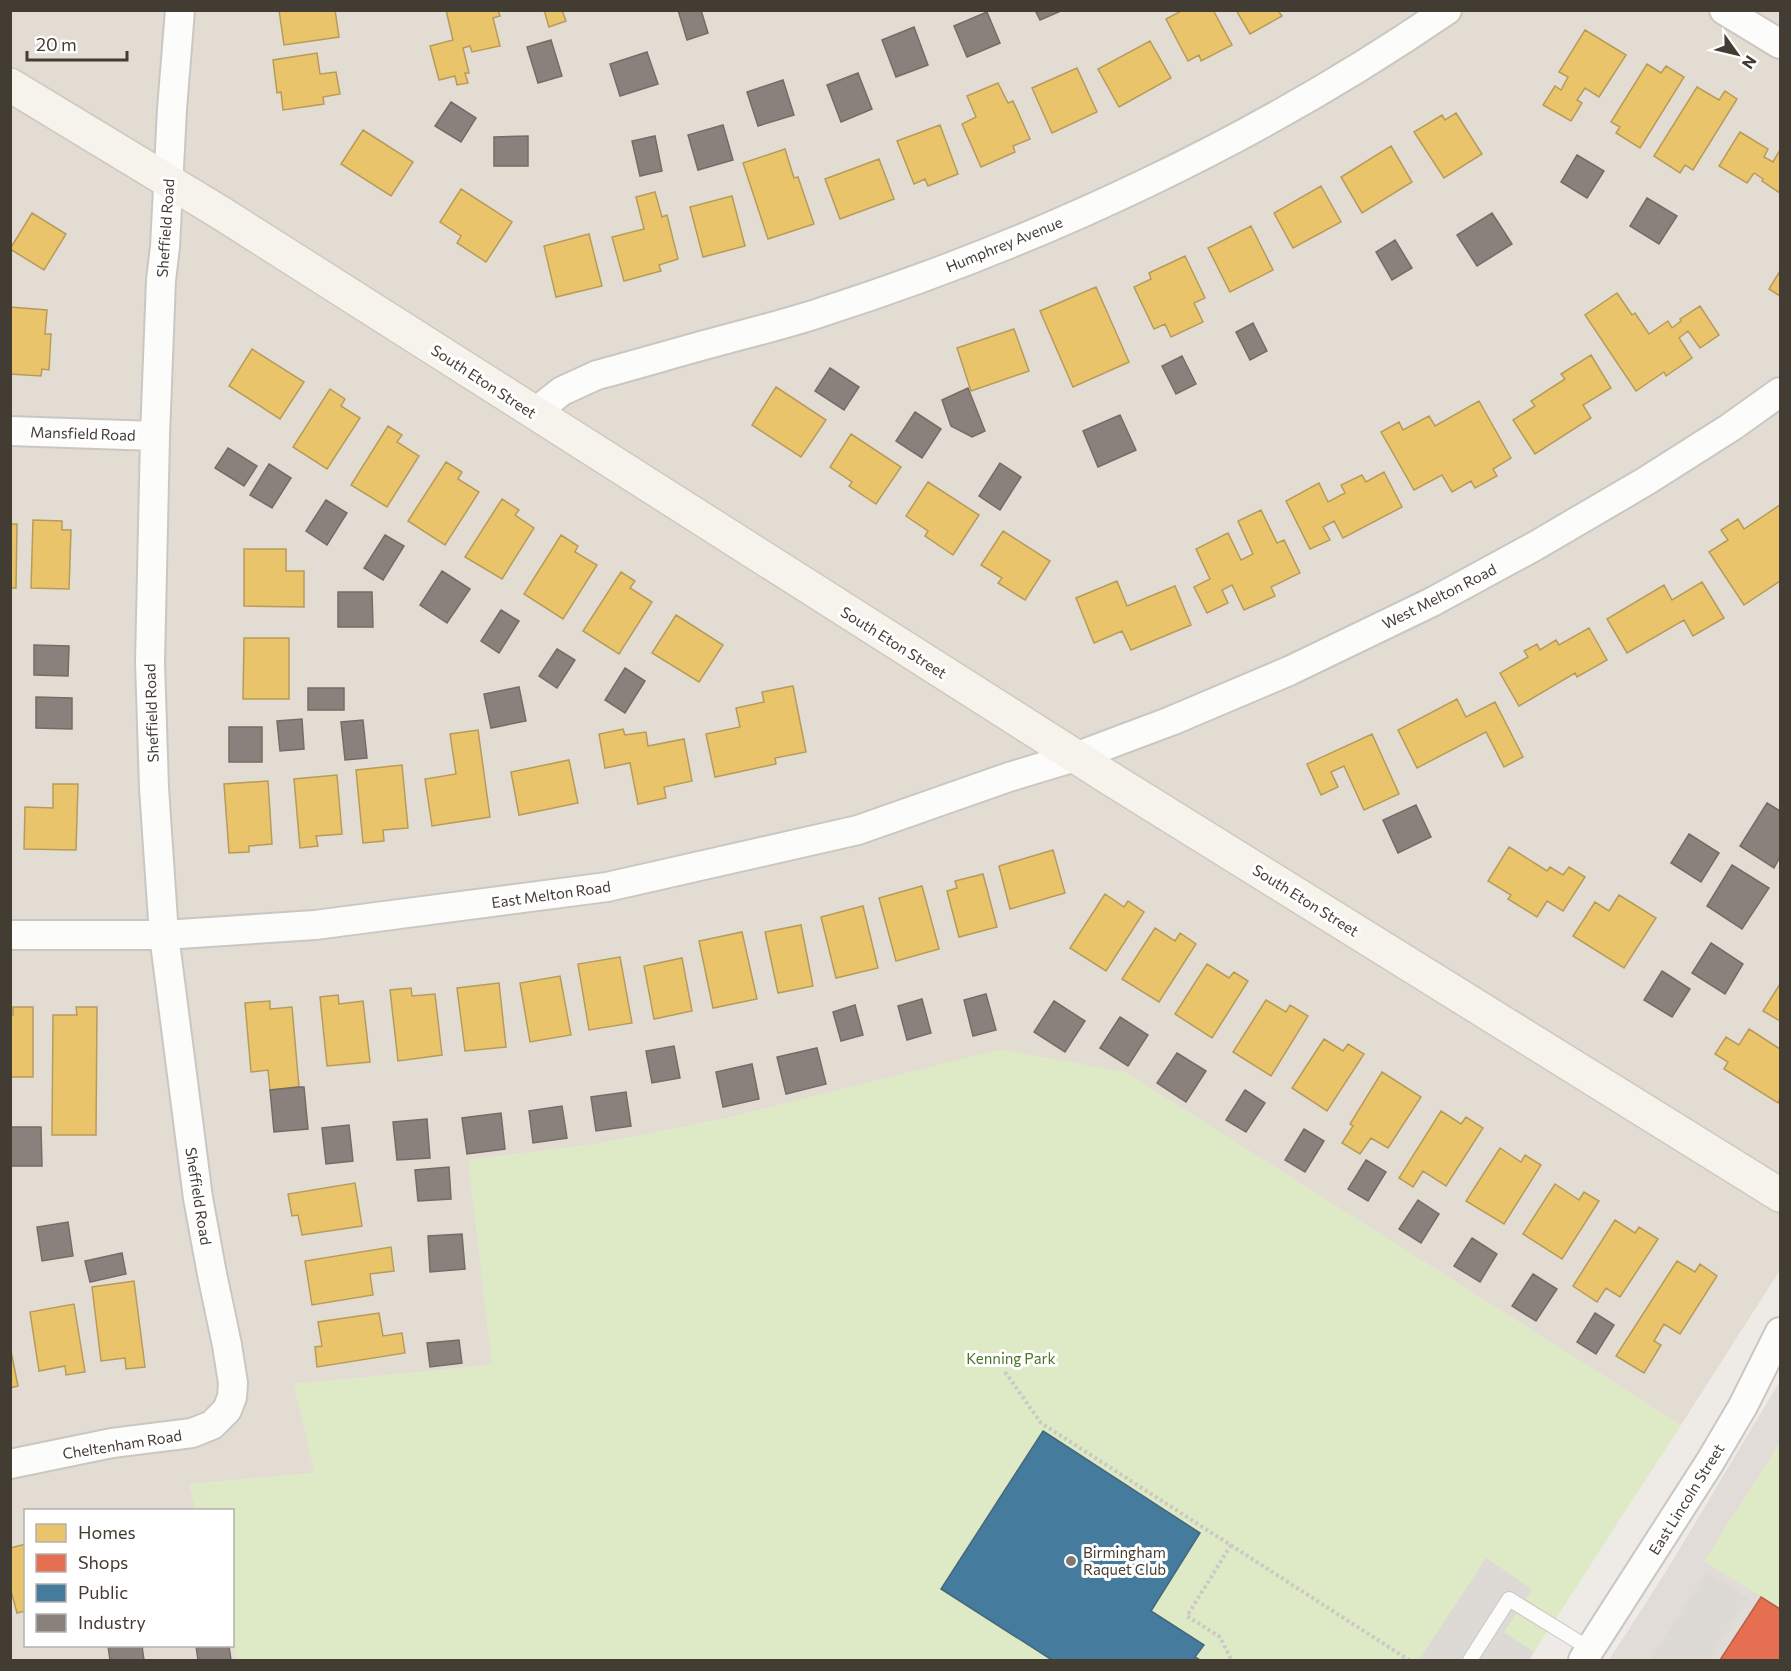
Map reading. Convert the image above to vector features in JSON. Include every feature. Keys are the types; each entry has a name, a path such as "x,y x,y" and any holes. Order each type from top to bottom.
{"street":[{"name":"Sheffield Road","path":"180,10 161,280 155,436 150,663 154,788 164,935 198,1198 233,1383 232,1397 227,1410"},
{"name":"Humphrey Avenue","path":"534,414 562,392 597,375 821,313 1005,245 1115,198 1300,103 1447,10"},
{"path":"1724,10 1780,44"},
{"name":"South Eton Street","path":"10,85 221,213 534,414 1076,756 1780,1195"},
{"name":"West Melton Road","path":"1076,756 1171,721 1290,670 1432,602 1535,546 1646,481 1780,392"},
{"name":"Mansfield Road","path":"10,431 155,436"},
{"name":"East Melton Road","path":"10,935 164,935 315,925 607,887 858,830 1076,756"},
{"name":"East Lincoln Street","path":"1587,1655 1710,1462 1743,1406 1780,1332"},
{"name":"Cheltenham Road","path":"10,1464 112,1443 192,1433 212,1425 227,1410"}],"lane":[{"path":"1470,1660 1509,1599 1587,1655"}],"path":[{"path":"1005,1372 1041,1423 1409,1660"},
{"path":"1231,1545 1186,1616 1220,1637 1233,1660"}],"shaded area":[{"path":"11,11 1780,11 1780,1270 1681,1425 1125,1072 852,1087 723,1119 596,1144 469,1160 492,1365 294,1384 315,1473 189,1484 196,1509 24,1509 24,1647 234,1647 234,1644 238,1660 11,1660"},
{"path":"1780,1381 1780,1660 1609,1660 1667,1570"},
{"path":"1486,1558 1532,1589 1504,1632 1534,1652 1529,1660 1419,1660"},
{"path":"1707,1572 1748,1598 1708,1660 1650,1660"}],"green space":[{"name":"Kenning Park","path":"1000,1049 1125,1072 1681,1425 1529,1660 238,1660 234,1647 234,1509 196,1509 189,1484 315,1473 294,1384 492,1365 468,1160 596,1144 723,1119"},
{"path":"1780,1442 1780,1609 1704,1561"}],"building: Homes":[{"path":"279,10 335,10 339,37 284,45"},
{"path":"446,10 498,10 500,16 493,18 500,46 472,52 470,46 463,48 469,73 465,73 468,83 457,85 455,76 439,80 430,46 453,40"},
{"path":"544,10 562,10 566,21 549,27"},
{"path":"1183,10 1213,10 1232,45 1201,61 1199,55 1188,61 1166,19"},
{"path":"1236,10 1281,10 1279,12 1282,16 1250,34"},
{"path":"1585,30 1626,55 1599,97 1585,88 1577,100 1582,103 1571,121 1543,105 1555,86 1561,90 1568,77 1559,72"},
{"path":"1150,41 1171,78 1119,107 1098,69"},
{"path":"317,53 320,74 336,72 340,94 323,97 324,104 283,110 281,92 277,93 273,60"},
{"path":"1647,64 1661,73 1666,66 1684,77 1640,148 1616,133 1620,127 1611,122"},
{"path":"1077,68 1097,112 1052,133 1032,88"},
{"path":"998,83 1008,103 1013,101 1030,139 1013,146 1015,152 981,167 962,124 976,117 967,96"},
{"path":"1697,87 1719,100 1725,91 1737,99 1693,170 1685,165 1680,173 1654,156"},
{"path":"1456,113 1482,154 1444,178 1414,132 1442,115 1445,120"},
{"path":"940,125 958,174 928,186 925,179 914,184 897,141"},
{"path":"363,130 413,162 391,196 341,164"},
{"path":"1740,132 1768,149 1764,157 1773,162 1780,150 1780,193 1754,173 1747,183 1719,166"},
{"path":"1391,146 1412,182 1362,213 1341,177"},
{"path":"785,149 794,178 798,177 814,224 768,239 743,163"},
{"path":"879,159 894,199 840,219 825,179"},
{"path":"1321,186 1341,222 1293,248 1274,213"},
{"path":"461,189 512,222 486,262 457,243 461,236 440,222"},
{"path":"655,192 662,217 667,215 678,259 659,265 661,271 624,281 612,237 644,229 636,197"},
{"path":"732,196 745,246 703,257 690,207"},
{"path":"32,213 66,234 44,270 10,249"},
{"path":"1251,226 1273,270 1230,292 1208,248"},
{"path":"589,234 602,286 556,297 544,246"},
{"path":"1185,256 1205,298 1194,303 1203,322 1171,337 1165,324 1154,329 1134,287 1151,279 1149,273"},
{"path":"1780,271 1780,296 1769,289"},
{"path":"1096,287 1129,362 1073,387 1040,311"},
{"path":"1617,293 1632,315 1635,313 1649,334 1668,321 1672,328 1681,321 1680,319 1700,306 1719,335 1700,348 1688,331 1679,338 1692,358 1666,376 1664,372 1636,391 1585,315"},
{"path":"10,307 47,310 45,334 51,334 49,370 42,369 41,376 10,374"},
{"path":"1014,329 1029,371 971,391 957,348"},
{"path":"252,349 304,382 280,419 229,386"},
{"path":"1591,355 1611,388 1583,405 1591,418 1535,454 1513,420 1535,406 1531,401 1565,379 1561,374"},
{"path":"776,387 826,420 801,457 752,425"},
{"path":"330,389 345,399 341,406 360,418 327,469 293,447"},
{"path":"1479,401 1511,458 1493,469 1497,476 1475,488 1471,481 1452,492 1442,475 1414,490 1381,432 1399,422 1403,430 1429,416 1435,426"},
{"path":"388,426 402,435 397,442 419,456 387,507 351,485"},
{"path":"851,434 901,467 876,504 849,486 852,482 830,467"},
{"path":"446,462 462,472 458,479 479,492 445,545 408,521"},
{"path":"1384,472 1402,507 1343,538 1334,521 1323,527 1330,540 1310,549 1286,501 1319,483 1328,502 1345,493 1341,485 1362,475 1366,482"},
{"path":"928,482 979,515 953,555 925,536 928,531 906,516"},
{"path":"502,499 519,510 515,515 534,528 502,579 465,557"},
{"path":"1780,505 1780,581 1744,605 1709,552 1728,540 1721,530 1738,519 1744,529"},
{"path":"1261,510 1277,543 1284,540 1300,573 1271,587 1275,596 1244,610 1232,585 1222,590 1228,603 1207,613 1194,587 1210,579 1196,549 1228,533 1241,560 1253,554 1238,521"},
{"path":"33,520 62,521 62,530 71,530 69,589 31,588"},
{"path":"10,524 17,524 16,588 10,588"},
{"path":"1003,531 1050,561 1025,600 998,583 1002,578 981,565"},
{"path":"561,535 578,546 575,552 597,565 563,619 524,594"},
{"path":"244,549 286,549 286,571 304,571 304,607 244,606"},
{"path":"621,572 635,581 630,588 652,602 619,654 583,631"},
{"path":"1117,581 1127,606 1175,586 1191,625 1131,650 1122,631 1094,643 1076,598"},
{"path":"1702,582 1724,618 1693,636 1684,620 1627,653 1607,619 1664,585 1672,600"},
{"path":"676,615 723,645 699,682 652,653"},
{"path":"1589,628 1607,660 1577,677 1575,673 1519,706 1500,673 1528,657 1524,651 1537,644 1540,650 1556,640 1559,645"},
{"path":"244,638 289,638 289,699 243,699"},
{"path":"793,686 806,752 775,758 776,764 715,777 706,734 740,727 736,708 764,702 762,692"},
{"path":"1457,699 1466,717 1495,702 1523,757 1504,767 1486,732 1417,768 1398,730"},
{"path":"623,729 625,735 646,732 648,746 684,739 692,781 664,787 666,798 638,804 630,763 605,768 599,734"},
{"path":"478,730 490,817 432,826 425,779 456,774 450,734"},
{"path":"1372,734 1399,794 1364,810 1344,766 1331,772 1338,787 1321,795 1307,764"},
{"path":"569,760 578,803 519,815 511,772"},
{"path":"402,765 408,828 383,830 384,841 363,843 356,770"},
{"path":"337,775 342,834 316,836 318,846 300,848 294,779"},
{"path":"268,781 272,844 249,846 249,852 229,853 224,784"},
{"path":"53,784 78,784 76,850 24,849 25,807 53,808"},
{"path":"1509,847 1547,871 1550,867 1563,875 1569,867 1585,877 1563,911 1547,901 1537,917 1508,899 1511,895 1488,881"},
{"path":"1053,850 1065,893 1010,909 999,866"},
{"path":"983,874 997,927 959,937 947,891 957,888 955,881"},
{"path":"922,886 939,949 896,961 879,898"},
{"path":"1105,894 1124,907 1128,901 1144,912 1106,971 1070,948"},
{"path":"1619,895 1656,918 1624,968 1573,936 1595,902 1609,911"},
{"path":"863,906 878,968 836,978 821,917"},
{"path":"801,925 813,986 778,993 765,932"},
{"path":"1155,928 1175,941 1180,933 1196,944 1159,1002 1122,979"},
{"path":"742,932 757,999 713,1008 699,941"},
{"path":"620,957 632,1023 589,1030 578,964"},
{"path":"682,958 692,1011 654,1019 644,966"},
{"path":"1207,964 1229,978 1234,972 1248,981 1212,1038 1175,1014"},
{"path":"560,976 571,1035 530,1042 520,983"},
{"path":"499,983 506,1047 465,1051 457,988"},
{"path":"1780,984 1780,1021 1763,1011"},
{"path":"411,988 412,996 435,994 442,1055 398,1061 390,990"},
{"path":"338,995 339,1004 363,1001 370,1062 327,1066 320,997"},
{"path":"1266,1000 1286,1012 1290,1005 1308,1016 1271,1076 1233,1052"},
{"path":"270,1001 270,1009 292,1007 299,1087 270,1090 268,1070 251,1072 245,1003"},
{"path":"13,1007 33,1007 33,1077 10,1077 10,1015 13,1015"},
{"path":"76,1007 97,1007 96,1135 52,1135 53,1015 77,1015"},
{"path":"1749,1029 1780,1049 1780,1098 1778,1103 1724,1069 1728,1062 1715,1054 1726,1037 1739,1045"},
{"path":"1324,1039 1343,1051 1348,1044 1364,1054 1327,1111 1292,1088"},
{"path":"1382,1072 1421,1097 1388,1148 1371,1138 1360,1154 1342,1143 1353,1126 1350,1124"},
{"path":"1441,1111 1461,1124 1466,1117 1483,1128 1446,1186 1423,1171 1413,1187 1399,1178"},
{"path":"1500,1148 1521,1162 1525,1155 1541,1165 1504,1224 1466,1201"},
{"path":"355,1183 362,1226 302,1235 298,1215 292,1216 288,1194"},
{"path":"1555,1184 1579,1200 1584,1192 1599,1201 1562,1259 1523,1234"},
{"path":"1615,1220 1635,1233 1639,1227 1658,1239 1620,1297 1606,1288 1597,1302 1573,1286"},
{"path":"391,1247 394,1271 370,1274 373,1295 312,1305 305,1261"},
{"path":"1677,1261 1695,1272 1700,1264 1717,1276 1680,1334 1664,1324 1654,1341 1661,1345 1644,1373 1616,1356"},
{"path":"134,1281 145,1367 126,1369 125,1358 101,1361 92,1287"},
{"path":"74,1304 85,1372 66,1375 65,1366 39,1371 30,1312"},
{"path":"379,1313 383,1336 402,1333 405,1353 317,1367 315,1347 322,1346 318,1322"},
{"path":"10,1346 18,1386 10,1388"},
{"path":"24,1544 24,1611 17,1613 10,1587 10,1548"}],"building: Shops":[{"path":"1761,1597 1780,1609 1780,1660 1720,1660"}],"building: Public":[{"name":"Birmingham Raquet Club","path":"1043,1431 1200,1533 1151,1611 1204,1645 1195,1657 1200,1660 1052,1660 941,1589"}],"building: Industry":[{"path":"678,10 701,10 708,33 687,40"},
{"path":"1035,10 1061,10 1061,11 1040,20"},
{"path":"987,12 1000,43 967,57 954,26"},
{"path":"914,27 928,65 896,77 882,40"},
{"path":"551,40 562,76 538,83 527,47"},
{"path":"647,52 658,84 620,96 610,64"},
{"path":"858,73 872,109 841,122 827,85"},
{"path":"783,80 794,115 758,126 747,92"},
{"path":"451,102 476,118 461,142 435,126"},
{"path":"723,125 733,160 698,170 688,135"},
{"path":"528,136 528,166 494,166 494,137"},
{"path":"655,136 662,171 640,176 632,141"},
{"path":"1577,155 1604,171 1587,198 1561,182"},
{"path":"1647,198 1677,216 1659,244 1630,226"},
{"path":"1492,213 1512,244 1477,266 1457,235"},
{"path":"1395,240 1412,268 1392,280 1376,252"},
{"path":"1253,323 1267,351 1250,360 1236,332"},
{"path":"1182,356 1196,384 1176,394 1162,366"},
{"path":"830,368 859,387 844,410 815,391"},
{"path":"968,388 985,431 972,437 951,426 942,400"},
{"path":"915,412 941,429 922,458 896,441"},
{"path":"1120,415 1136,450 1098,467 1083,431"},
{"path":"228,448 257,466 244,486 215,468"},
{"path":"1000,463 1021,477 1000,510 979,496"},
{"path":"269,464 291,478 272,508 250,495"},
{"path":"326,500 347,513 327,545 306,531"},
{"path":"385,535 404,546 383,580 364,568"},
{"path":"442,571 470,589 447,623 420,605"},
{"path":"338,592 372,592 373,627 338,627"},
{"path":"501,610 519,621 499,653 481,641"},
{"path":"34,645 69,646 68,676 34,675"},
{"path":"557,649 575,660 557,688 539,676"},
{"path":"625,668 645,681 625,713 605,700"},
{"path":"519,687 526,721 491,728 484,694"},
{"path":"308,688 344,688 344,710 308,710"},
{"path":"36,697 72,698 72,729 36,728"},
{"path":"302,719 304,749 280,751 277,721"},
{"path":"363,720 367,758 345,760 341,722"},
{"path":"229,727 262,727 262,762 229,762"},
{"path":"1767,803 1780,811 1780,857 1774,868 1740,846"},
{"path":"1416,805 1431,837 1398,853 1383,820"},
{"path":"1689,834 1719,853 1701,882 1671,863"},
{"path":"1732,865 1769,888 1742,929 1707,906"},
{"path":"1711,943 1743,964 1725,994 1692,973"},
{"path":"1662,971 1690,989 1672,1017 1644,1000"},
{"path":"986,994 996,1030 973,1036 964,1000"},
{"path":"922,999 931,1033 907,1040 898,1006"},
{"path":"1054,1001 1085,1021 1065,1052 1034,1032"},
{"path":"855,1005 863,1035 841,1041 833,1012"},
{"path":"1120,1017 1148,1035 1128,1066 1100,1048"},
{"path":"674,1046 680,1078 652,1083 646,1051"},
{"path":"817,1048 826,1084 786,1094 777,1057"},
{"path":"1177,1053 1206,1071 1186,1102 1157,1083"},
{"path":"752,1064 759,1099 723,1107 716,1072"},
{"path":"304,1087 308,1129 274,1132 270,1090"},
{"path":"1245,1090 1265,1103 1246,1132 1226,1120"},
{"path":"626,1092 631,1126 596,1131 591,1097"},
{"path":"562,1106 567,1138 533,1143 529,1111"},
{"path":"501,1113 505,1149 467,1154 462,1118"},
{"path":"427,1119 430,1158 397,1160 393,1122"},
{"path":"349,1125 353,1161 326,1164 322,1128"},
{"path":"10,1127 41,1127 42,1166 10,1166"},
{"path":"1304,1129 1324,1141 1305,1172 1285,1160"},
{"path":"1366,1160 1386,1172 1368,1201 1348,1189"},
{"path":"449,1167 451,1199 418,1201 415,1170"},
{"path":"1418,1200 1439,1214 1421,1243 1399,1229"},
{"path":"68,1222 73,1256 42,1261 37,1227"},
{"path":"462,1234 465,1269 430,1272 428,1236"},
{"path":"1472,1238 1497,1254 1480,1282 1454,1266"},
{"path":"122,1253 126,1274 90,1282 85,1261"},
{"path":"1533,1274 1557,1289 1536,1321 1512,1306"},
{"path":"1595,1313 1614,1325 1596,1354 1577,1342"},
{"path":"459,1340 462,1363 430,1367 427,1343"},
{"path":"108,1647 142,1647 144,1660 110,1660"},
{"path":"196,1647 229,1647 231,1660 198,1660"}],"place":[{"name":"Birmingham Raquet Club","path":"1071,1561"}]}
